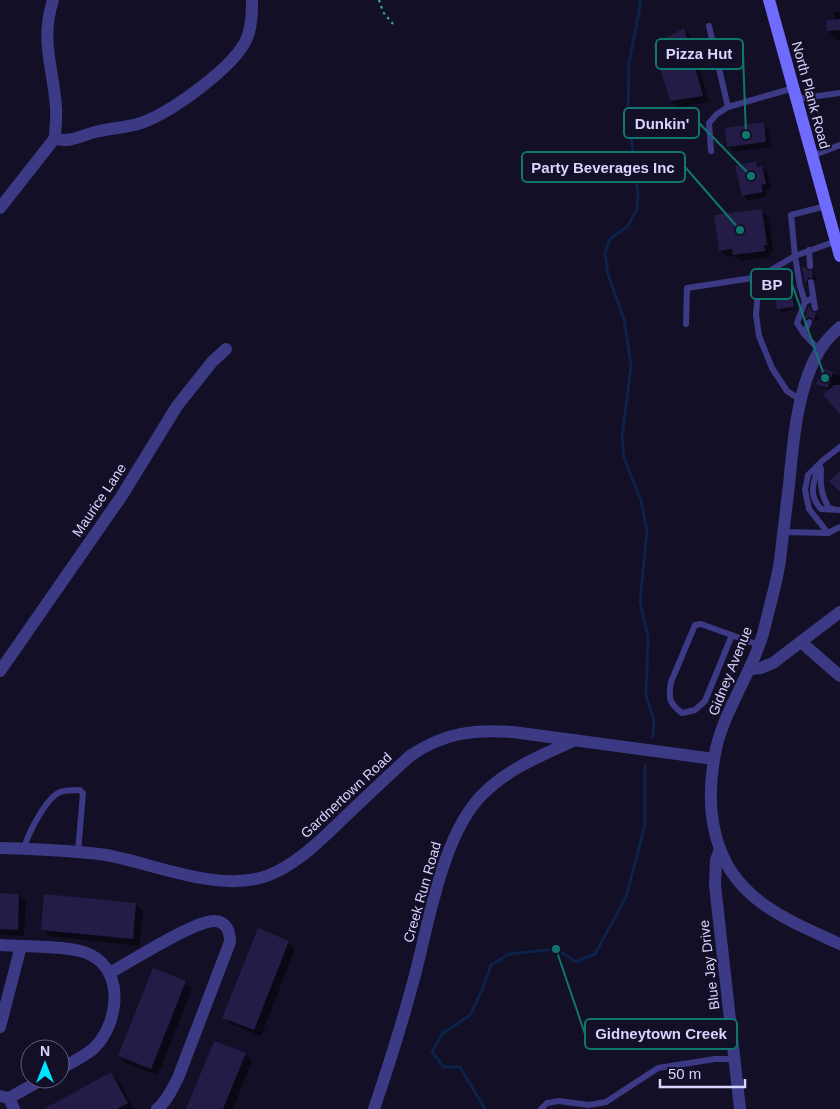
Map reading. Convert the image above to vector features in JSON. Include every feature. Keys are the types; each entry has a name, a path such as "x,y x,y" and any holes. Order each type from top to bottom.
{"main road":[{"name":"North Plank Road","path":"769,0 840,256"}],"street":[{"path":"0,208 55,138 56,108 47,46 47,20 53,0"},
{"path":"55,138 65,140 142,122 172,108 189,96 235,56 247,38 252,16 252,0"},
{"name":"Gidney Avenue","path":"840,327 819,350 809,372 801,400 793,440 780,562 759,645 718,740 711,787 711,807 720,848 727,864 743,889 792,922 840,944"},
{"name":"Maurice Lane","path":"0,671 121,497 177,406 212,362 226,349"},
{"path":"750,669 760,668 773,663 840,612"},
{"path":"801,642 840,676"},
{"name":"Gardnertown Road","path":"0,848 78,852 136,861 216,881 231,882 260,878 275,873 314,847 388,775 423,746 462,733 484,730 513,732 714,759"},
{"name":"Creek Run Road","path":"374,1109 414,976 434,896 451,843 466,814 483,794 501,779 521,766 575,740"},
{"name":"Blue Jay Drive","path":"720,848 716,860 715,885 736,1059 740,1109"},
{"path":"110,973 198,924 216,921 223,923 228,929 230,942 178,1078 170,1094 157,1109"},
{"path":"0,945 78,950 101,962 110,973 114,993 114,1006 106,1032 93,1049 70,1063"},
{"path":"0,1027 21,946"},
{"path":"8,1101 27,1089"}],"lane":[{"path":"709,26 728,107"},
{"path":"711,151 709,123 717,114 728,107 796,94 840,92"},
{"path":"812,156 840,144"},
{"path":"819,350 804,334 797,323 805,302 795,256 791,214 826,206"},
{"path":"686,324 687,288 759,277 795,256 836,241"},
{"path":"808,250 810,266"},
{"path":"759,277 756,316 759,336 772,368 787,391 801,400"},
{"path":"811,282 815,308"},
{"path":"805,302 813,298"},
{"path":"804,334 809,322"},
{"path":"828,533 809,509 805,490 808,475 822,461 840,448"},
{"path":"822,461 820,482 824,500 829,508 840,510"},
{"path":"783,532 828,533 840,527"},
{"path":"732,635 705,701 695,710 682,713 672,705 669,692 671,682 695,625 702,624 732,635 759,645"},
{"path":"24,849 26,840 35,822 52,797 60,792 80,790 83,792 78,852"},
{"path":"541,1109 547,1103 559,1101 589,1105 606,1102 658,1068 715,1059 736,1059"}],"path":[{"path":"379,0 382,12 393,24"}],"building":[{"path":"840,19 840,30 827,31 826,20"},
{"path":"684,28 703,96 670,101 653,45"},
{"path":"764,122 766,142 727,147 725,128"},
{"path":"756,161 757,167 762,166 766,184 761,185 763,192 742,196 735,166"},
{"path":"762,209 767,245 764,245 765,251 733,255 732,249 719,251 714,215"},
{"path":"802,267 805,267 808,271 812,270 813,278 808,278 806,283 805,283"},
{"path":"790,283 794,307 777,309 773,285"},
{"path":"809,306 811,311 816,313 814,320 809,317 804,320"},
{"path":"822,368 833,372 828,388 816,384"},
{"path":"834,385 840,385 840,414 823,395"},
{"path":"840,471 840,492 829,481"},
{"path":"0,893 19,894 18,930 0,929"},
{"path":"44,894 136,903 133,939 41,930"},
{"path":"258,928 289,941 254,1030 222,1018"},
{"path":"153,968 186,981 151,1069 118,1056"},
{"path":"214,1041 246,1053 223,1109 186,1109"},
{"path":"111,1072 128,1103 117,1109 44,1109"}],"waterway":[{"path":"640,0 629,63 628,112 638,193 637,209 628,226 610,239 605,253 608,275 624,319 631,366 622,438 624,458 641,501 647,531 640,602 648,637 646,696 654,720 653,737"},
{"path":"485,1109 460,1067 444,1067 432,1052 442,1034 470,1015 491,965 509,954 556,949 576,962 595,954 626,897 645,825 645,766"}],"place":[{"name":"Pizza Hut","path":"746,135"},
{"name":"Dunkin'","path":"751,176"},
{"name":"Party Beverages Inc","path":"740,230"},
{"name":"BP","path":"825,378"},
{"name":"Gidneytown Creek","path":"556,949"}]}
